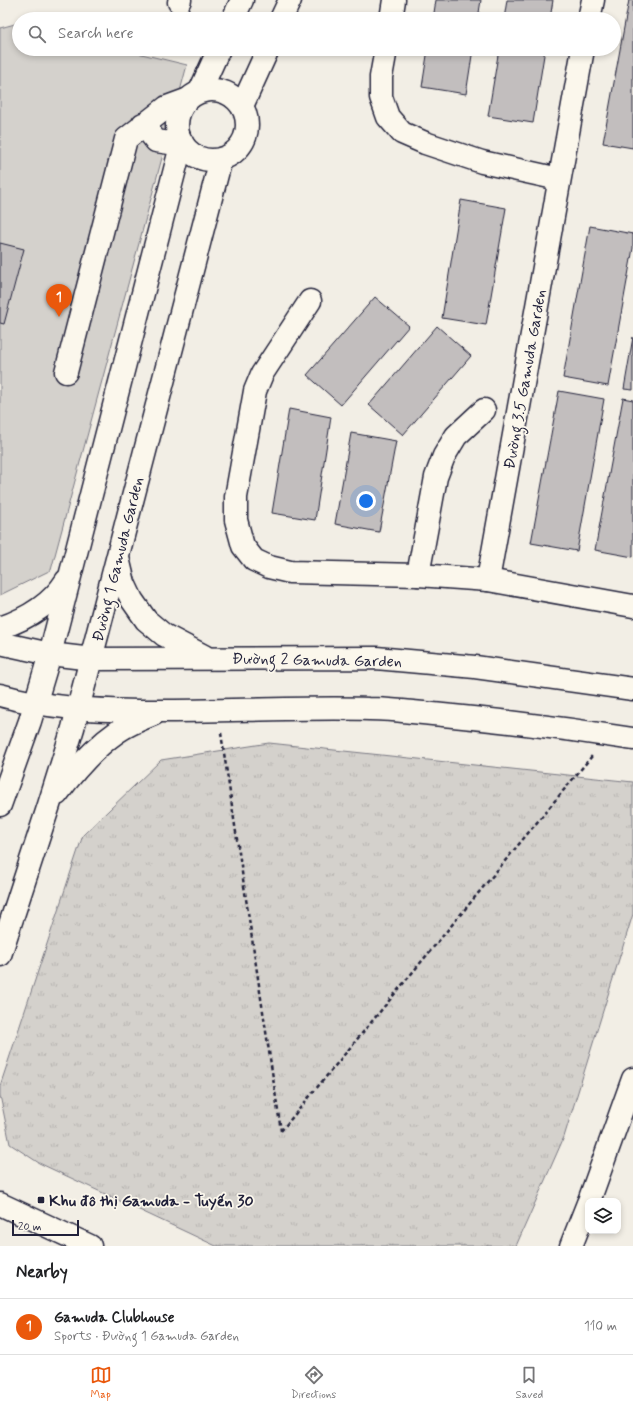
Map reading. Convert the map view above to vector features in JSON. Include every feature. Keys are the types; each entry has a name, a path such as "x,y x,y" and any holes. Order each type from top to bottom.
{"street":[{"path":"236,12 242,0"},
{"path":"284,12 290,0"},
{"path":"392,12 394,0"},
{"path":"590,12 593,0"},
{"path":"1,793 36,703 72,572 180,140 178,131 178,115 193,96 216,56"},
{"path":"242,106 265,56"},
{"path":"385,56 381,77 381,97 388,117 402,133 425,143 482,162 559,178"},
{"name":"Đường 3.5 Gamuda Garden","path":"488,580 559,178 583,56"},
{"path":"66,372 126,139 143,124 167,107 193,96 216,89 231,94 242,106 247,121 245,138 236,151 221,159 206,160 192,154 180,140"},
{"path":"143,124 156,141 170,143 180,140"},
{"name":"Đường 1 Gamuda Garden","path":"0,954 49,805 92,659 221,159"},
{"path":"310,301 262,374 255,391 236,497 236,520 243,546 254,560 268,567 290,572 418,575 488,580 633,606"},
{"path":"418,575 436,477 444,456 456,436 484,410"},
{"path":"118,557 124,584 132,600 146,620 164,635 206,658"},
{"path":"0,628 30,615 46,604 60,592 72,572"},
{"name":"Đường 2 Gamuda Garden","path":"0,644 50,654 92,659 376,658 475,667 633,689"},
{"path":"0,695 17,700 78,708 160,711 370,709 470,718 633,739"},
{"path":"49,805 84,761 117,732 134,722 160,711"},
{"path":"589,1198 633,1079"},
{"path":"0,1204 90,1246"},
{"path":"571,1246 585,1210"}],"path":[{"path":"218,711 281,1131 609,735"}],"green space":[{"path":"12,25 12,56 150,56 187,65 51,570 0,595 0,28"},
{"path":"269,743 633,782 633,914 564,1137 516,1246 216,1246 39,1163 10,1144 0,1095 0,1086 83,835 161,760"}],"building":[{"path":"436,0 481,0 479,12 434,12"},
{"path":"507,0 553,0 551,12 505,12"},
{"path":"629,0 633,0 633,148 603,143 619,56 621,56 621,44"},
{"path":"427,56 472,56 466,94 422,87"},
{"path":"498,56 544,56 533,123 488,116"},
{"path":"461,200 506,208 486,325 442,318"},
{"path":"590,226 633,234 633,248 608,386 563,378"},
{"path":"0,243 24,249 4,324 0,323"},
{"path":"375,297 409,326 341,405 307,375"},
{"path":"437,326 471,356 403,435 369,405"},
{"path":"633,337 633,390 624,389"},
{"path":"559,391 604,399 577,551 531,543"},
{"path":"623,398 633,400 633,557 595,550"},
{"path":"289,409 331,417 315,520 272,513"},
{"path":"351,433 396,441 379,532 335,524"}],"place":[{"name":"Gamuda Clubhouse","path":"59,317"},
{"name":"Khu đô thị Gamuda - Tuyến 30","path":"41,1200"}]}
